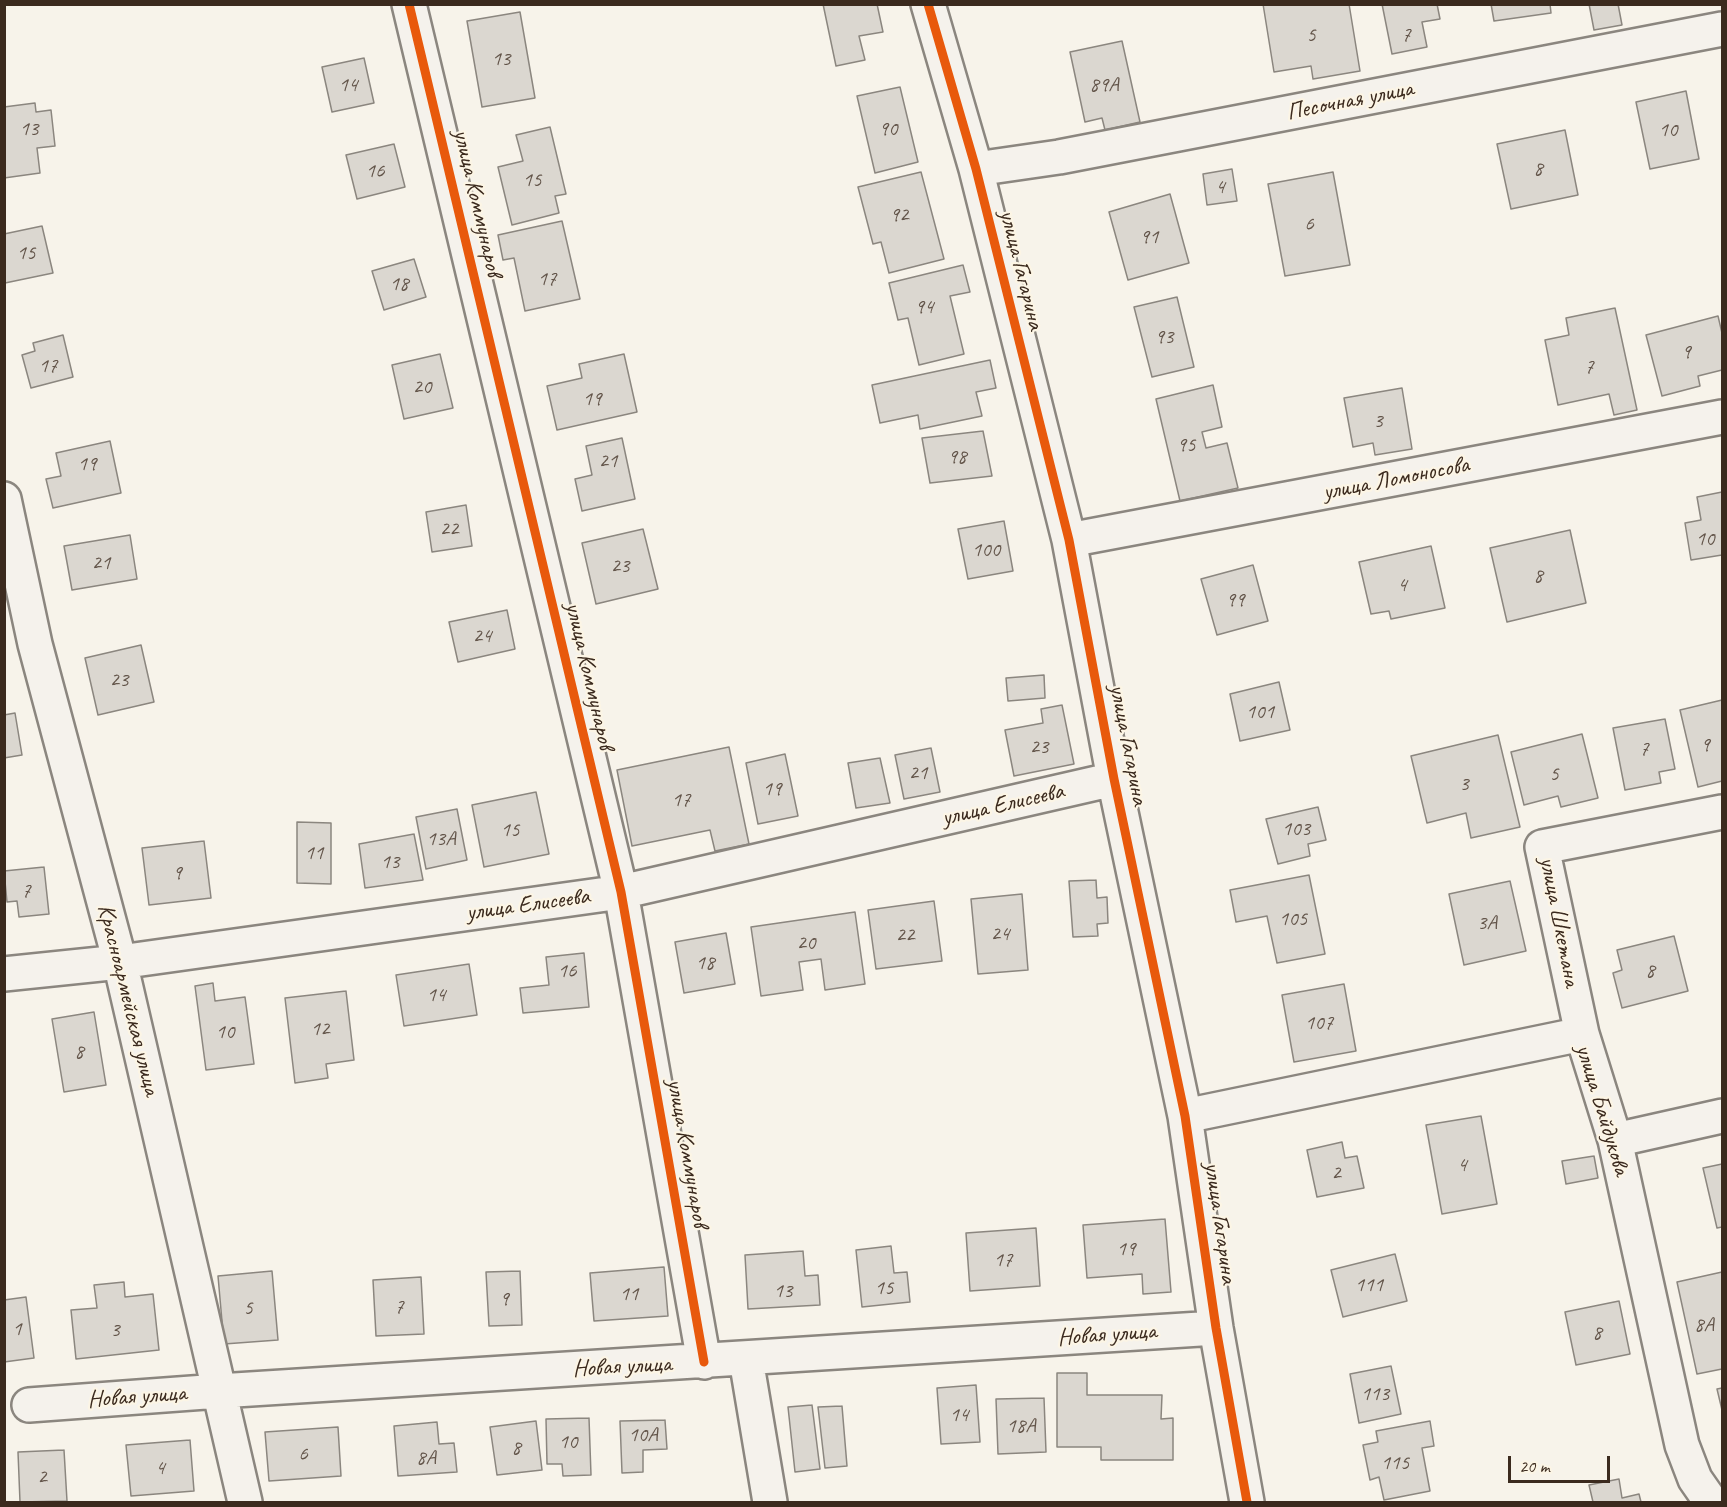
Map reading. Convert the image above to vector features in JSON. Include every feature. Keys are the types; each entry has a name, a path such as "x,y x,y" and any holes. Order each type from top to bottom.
{"street":[{"name":"улица Коммунаров","path":"409,4 621,892 704,1362"},
{"name":"улица Гагарина","path":"928,4 976,169 1069,540 1114,779 1185,1116 1215,1328 1247,1503"},
{"name":"Песочная улица","path":"976,169 1070,154 1722,29"},
{"name":"улица Ломоносова","path":"1069,540 1722,417"},
{"name":"Красноармейская улица","path":"4,499 35,644 120,962 245,1503"},
{"name":"улица Елисеева","path":"4,974 120,962 621,892 1114,779"},
{"name":"улица Шкетана","path":"1582,1034 1542,847 1722,812"},
{"name":"улица Байдукова","path":"1185,1116 1582,1034 1615,1140 1682,1445 1695,1479 1710,1503"},
{"path":"1615,1140 1722,1116"},
{"name":"Новая улица","path":"29,1405 1215,1328"},
{"path":"746,1359 770,1503"}],"building":[{"path":"823,4 877,4 883,32 859,36 865,60 836,66"},
{"path":"1263,4 1349,4 1360,71 1313,79 1311,66 1274,72"},
{"path":"1382,4 1437,4 1440,19 1422,22 1427,47 1392,54"},
{"path":"1491,4 1550,4 1551,13 1494,21"},
{"path":"1589,4 1618,4 1622,25 1594,30"},
{"path":"520,12 535,98 482,107 467,21"},
{"path":"1122,41 1140,122 1105,130 1102,118 1085,122 1070,52"},
{"path":"364,58 374,103 332,112 322,67"},
{"path":"900,87 918,162 875,173 857,96"},
{"path":"1686,91 1699,159 1650,169 1636,102"},
{"path":"35,103 36,112 51,110 55,146 37,148 40,173 4,178 4,107"},
{"path":"550,127 566,194 555,196 559,213 512,225 498,167 523,161 516,135"},
{"path":"1565,130 1578,195 1511,209 1497,144"},
{"path":"394,144 405,187 357,199 346,155"},
{"path":"1232,169 1237,201 1207,205 1203,174"},
{"path":"921,172 944,259 889,273 881,242 873,244 858,187"},
{"path":"1333,172 1350,265 1285,276 1268,184"},
{"path":"1170,194 1189,263 1128,280 1109,212"},
{"path":"562,221 580,299 525,311 514,258 503,260 498,235"},
{"path":"42,226 53,273 5,283 4,234"},
{"path":"414,259 426,297 384,310 372,271"},
{"path":"963,265 970,292 950,296 964,354 919,365 908,318 898,320 889,283"},
{"path":"1177,297 1194,367 1152,377 1134,307"},
{"path":"1615,308 1637,410 1614,415 1609,394 1558,405 1545,340 1569,335 1566,318"},
{"path":"1718,316 1722,333 1722,370 1698,376 1700,386 1662,396 1646,335"},
{"path":"63,335 73,377 31,388 22,355 35,351 33,343"},
{"path":"440,354 453,408 404,419 392,365"},
{"path":"624,354 637,412 557,430 547,386 582,378 579,364"},
{"path":"990,360 996,388 976,392 982,416 920,429 918,415 880,423 872,385"},
{"path":"1213,385 1222,427 1202,432 1206,448 1227,443 1238,488 1180,501 1156,399"},
{"path":"1402,388 1412,449 1375,455 1373,443 1353,447 1344,398"},
{"path":"983,431 992,476 930,483 922,438"},
{"path":"622,438 635,499 582,511 575,479 592,475 586,446"},
{"path":"110,441 121,493 53,508 46,479 61,476 56,453"},
{"path":"1722,492 1722,555 1691,560 1685,523 1701,520 1697,497"},
{"path":"466,505 472,546 432,552 426,512"},
{"path":"1004,521 1013,571 968,579 958,529"},
{"path":"643,529 658,589 596,604 582,543"},
{"path":"1570,530 1586,603 1507,622 1490,548"},
{"path":"130,535 137,579 72,590 64,546"},
{"path":"1431,546 1445,608 1391,619 1389,611 1371,614 1359,562"},
{"path":"1253,565 1268,621 1217,635 1201,579"},
{"path":"507,610 515,649 458,662 449,622"},
{"path":"141,645 154,702 98,715 85,658"},
{"path":"1044,675 1045,698 1008,701 1006,678"},
{"path":"1279,682 1290,730 1240,741 1230,694"},
{"path":"1722,700 1722,781 1698,787 1680,710"},
{"path":"1062,705 1074,764 1014,776 1005,730 1043,723 1041,709"},
{"path":"15,713 22,755 4,758 4,715"},
{"path":"1665,719 1675,769 1659,772 1661,783 1625,790 1613,728"},
{"path":"1582,734 1598,798 1561,807 1558,796 1524,805 1511,752"},
{"path":"1498,735 1520,827 1471,838 1466,813 1427,823 1411,756"},
{"path":"729,747 749,844 715,851 710,830 632,846 617,770"},
{"path":"931,748 940,792 904,799 895,755"},
{"path":"785,754 798,816 758,824 746,763"},
{"path":"880,758 890,803 856,808 848,763"},
{"path":"536,792 549,854 484,867 472,805"},
{"path":"1318,807 1326,840 1308,844 1310,856 1278,864 1266,819"},
{"path":"457,809 467,860 426,869 416,817"},
{"path":"297,822 331,823 331,884 297,883"},
{"path":"414,834 423,880 365,888 359,844"},
{"path":"204,841 211,898 149,905 142,848"},
{"path":"44,867 49,914 19,917 17,901 7,902 4,871"},
{"path":"1309,875 1325,954 1277,963 1267,916 1236,922 1230,890"},
{"path":"1096,880 1097,898 1107,897 1108,923 1097,924 1098,936 1073,937 1069,881"},
{"path":"1510,881 1526,951 1464,965 1449,894"},
{"path":"1022,894 1028,970 978,974 971,899"},
{"path":"934,901 942,961 876,969 868,910"},
{"path":"855,912 865,984 825,990 821,959 799,962 803,990 761,996 751,927"},
{"path":"726,933 735,984 684,993 675,942"},
{"path":"1674,936 1688,991 1622,1008 1613,973 1622,970 1617,950"},
{"path":"584,953 589,1007 523,1013 520,988 549,985 546,957"},
{"path":"469,964 477,1015 404,1026 396,975"},
{"path":"213,983 215,1001 245,997 254,1064 206,1070 195,986"},
{"path":"1344,984 1356,1051 1294,1062 1282,995"},
{"path":"346,991 354,1060 326,1064 328,1078 295,1083 285,998"},
{"path":"94,1012 106,1085 64,1092 52,1019"},
{"path":"1481,1116 1497,1204 1442,1214 1426,1125"},
{"path":"1342,1142 1345,1158 1357,1156 1364,1188 1317,1197 1307,1150"},
{"path":"1594,1156 1598,1178 1566,1184 1562,1161"},
{"path":"1722,1164 1722,1227 1717,1228 1703,1168"},
{"path":"1165,1219 1171,1292 1143,1294 1142,1274 1087,1278 1083,1225"},
{"path":"1036,1228 1040,1286 970,1291 966,1233"},
{"path":"891,1246 894,1273 907,1272 910,1302 862,1307 856,1250"},
{"path":"803,1251 805,1276 818,1275 820,1305 748,1309 745,1255"},
{"path":"1395,1254 1407,1301 1343,1317 1331,1270"},
{"path":"664,1267 668,1316 594,1321 590,1273"},
{"path":"272,1271 278,1340 224,1344 218,1276"},
{"path":"520,1271 522,1325 489,1326 486,1272"},
{"path":"1722,1272 1722,1369 1697,1374 1677,1282"},
{"path":"421,1277 424,1334 376,1336 373,1280"},
{"path":"124,1282 125,1297 153,1294 159,1350 76,1359 71,1310 97,1308 94,1285"},
{"path":"26,1297 34,1358 4,1362 4,1300"},
{"path":"1619,1301 1630,1354 1576,1365 1565,1312"},
{"path":"1391,1366 1401,1414 1359,1423 1350,1374"},
{"path":"1057,1373 1087,1373 1087,1395 1162,1395 1161,1419 1173,1418 1173,1460 1101,1460 1101,1447 1057,1447"},
{"path":"976,1385 980,1442 941,1444 937,1388"},
{"path":"1722,1388 1722,1410 1717,1389"},
{"path":"1044,1398 1046,1452 998,1454 996,1399"},
{"path":"812,1405 820,1469 795,1472 788,1407"},
{"path":"842,1406 847,1466 825,1468 818,1407"},
{"path":"589,1418 591,1475 563,1476 562,1464 547,1464 546,1419"},
{"path":"665,1420 667,1449 643,1450 643,1472 622,1473 620,1421"},
{"path":"536,1421 542,1470 497,1475 490,1427"},
{"path":"1430,1421 1434,1446 1422,1448 1430,1491 1384,1500 1379,1477 1370,1480 1363,1445 1378,1442 1376,1431"},
{"path":"437,1422 439,1444 454,1443 457,1472 398,1476 394,1426"},
{"path":"338,1427 341,1476 269,1481 265,1432"},
{"path":"190,1440 194,1491 131,1496 126,1445"},
{"path":"64,1450 67,1501 20,1502 18,1452"},
{"path":"1619,1479 1622,1498 1639,1494 1641,1502 1593,1502 1589,1485"}],"cycle path":[{"path":"409,4 621,892 704,1362"},
{"path":"928,4 976,169 1069,540 1114,779 1185,1116 1216,1328 1247,1502"}]}
